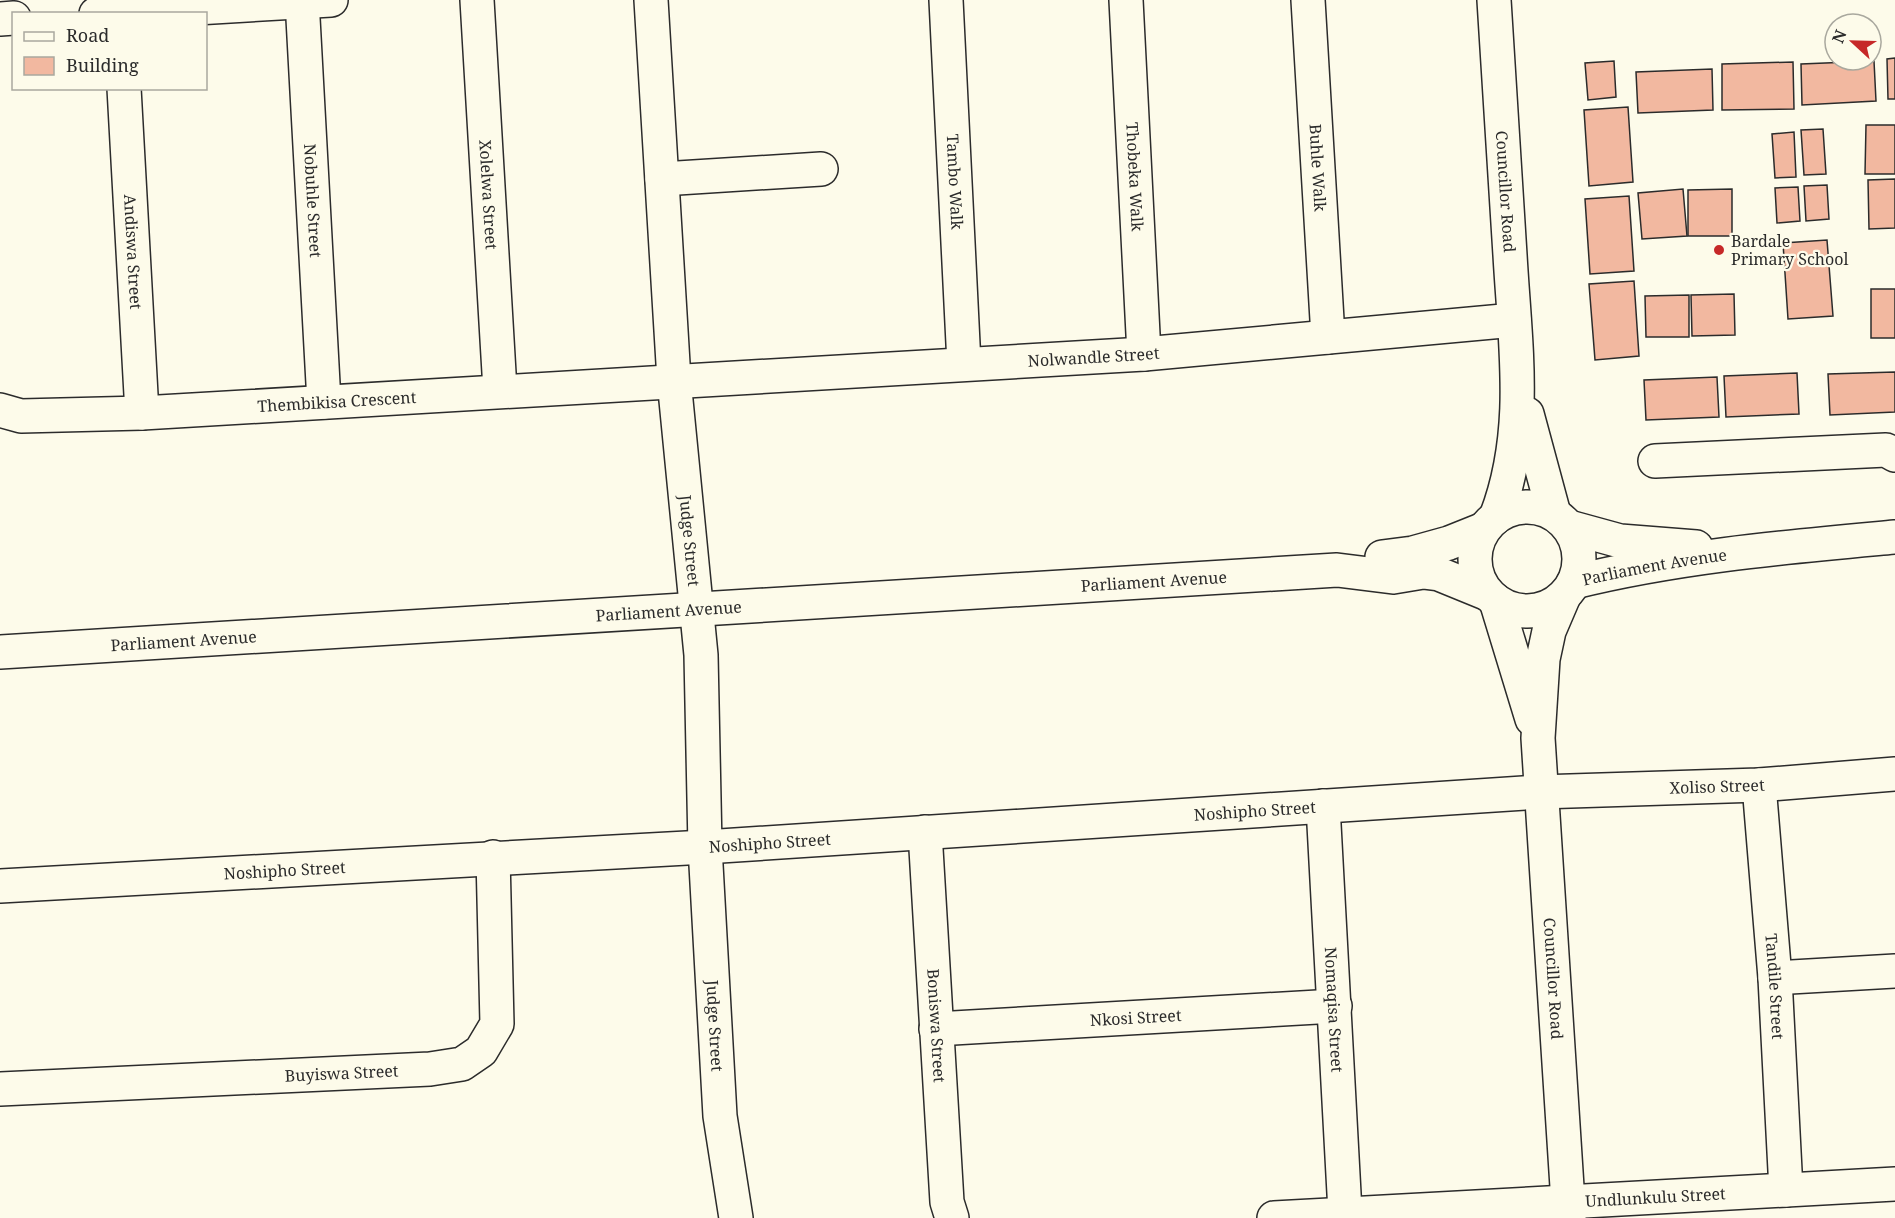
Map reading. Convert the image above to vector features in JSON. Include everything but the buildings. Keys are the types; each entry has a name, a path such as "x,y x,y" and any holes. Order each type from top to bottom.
{"street":[{"path":"114,10 312,0"},
{"name":"Nobuhle Street","path":"312,0 324,402"},
{"name":"Xolelwa Street","path":"477,0 501,390"},
{"name":"Judge Street","path":"651,0 674,380 701,655 705,847 720,1116 736,1218"},
{"name":"Tambo Walk","path":"946,0 964,364"},
{"name":"Thobeka Walk","path":"1126,0 1144,354"},
{"name":"Buhle Walk","path":"1308,0 1328,337"},
{"name":"Councillor Road","path":"1490,523 1508,485 1514,458 1519,383 1494,0"},
{"name":"Andiswa Street","path":"124,90 142,413"},
{"path":"662,179 821,169"},
{"name":"Nolwandle Street","path":"674,380 1144,354 1514,320"},
{"name":"Thembikisa Crescent","path":"0,410 33,416 142,413 674,380"},
{"name":"Councillor Road","path":"1519,383 1562,521"},
{"path":"1655,462 1886,450 1895,455"},
{"path":"1525,507 1540,508 1562,521 1579,554 1579,569 1569,589 1552,605 1523,612 1492,597 1479,579 1475,562 1477,545 1490,523 1510,509 1525,507"},
{"name":"Parliament Avenue","path":"1562,521 1620,541 1737,551"},
{"name":"Parliament Avenue","path":"1337,570 1393,554 1413,553 1440,546 1490,523"},
{"name":"Parliament Avenue","path":"1569,589 1620,572 1737,551 1895,537"},
{"name":"Parliament Avenue","path":"0,652 1337,570 1393,577 1423,572 1439,574 1492,597"},
{"name":"Councillor Road","path":"1568,1211 1539,792 1538,738 1544,659 1549,631 1569,589"},
{"name":"Councillor Road","path":"1492,597 1538,738"},
{"name":"Xoliso Street","path":"1539,792 1760,785 1895,774"},
{"name":"Tandile Street","path":"1760,785 1775,978 1786,1190"},
{"name":"Noshipho Street","path":"0,886 705,847 1539,792"},
{"name":"Nomaqisa Street","path":"1323,806 1345,1212"},
{"name":"Boniswa Street","path":"925,832 947,1202 952,1218"},
{"name":"Buyiswa Street","path":"0,1089 430,1069 462,1064 482,1051 497,1024 493,857"},
{"path":"1775,978 1895,971"},
{"name":"Nkosi Street","path":"936,1029 1335,1006"},
{"name":"Undlunkulu Street","path":"1274,1218 1345,1212 1568,1211 1786,1190 1895,1184"}],"place":[{"name":"Bardale Primary School","path":"1719,250"}]}
